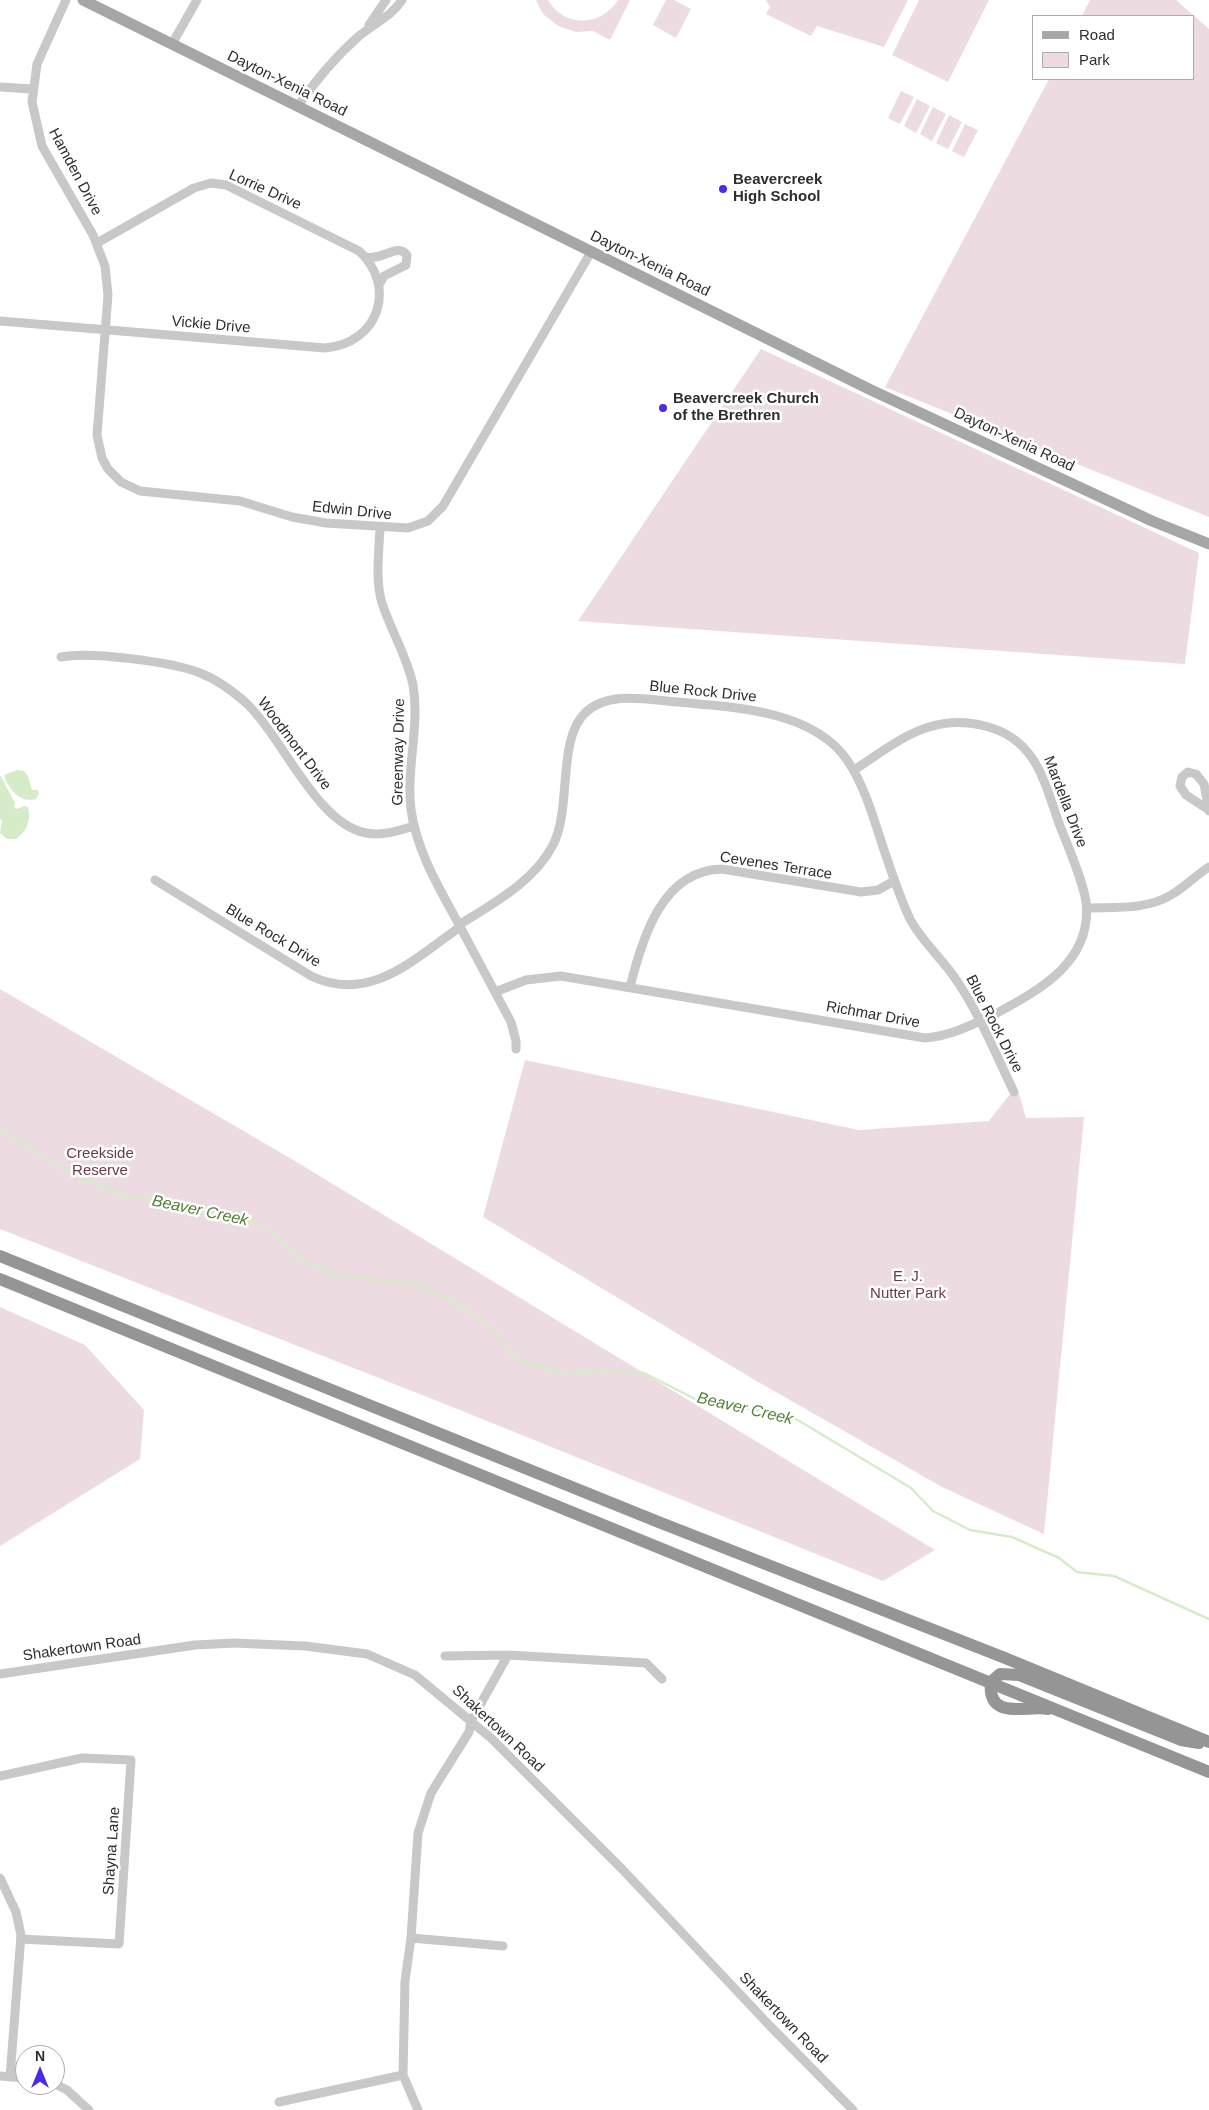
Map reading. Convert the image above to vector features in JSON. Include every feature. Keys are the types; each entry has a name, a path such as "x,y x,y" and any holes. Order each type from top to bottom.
{"highway":[{"path":"0,1256 629,1510 1005,1658 1209,1743"},
{"path":"0,1279 1209,1772"},
{"path":"991,1682 1000,1674 1019,1675 1181,1740 1209,1743"},
{"path":"991,1682 994,1701 1001,1707 1012,1710 1042,1708 1062,1712"},
{"path":"1008,1690 1037,1695 1209,1764"},
{"path":"1117,1735 1129,1748 1209,1781"}],"main road":[{"name":"Dayton-Xenia Road","path":"83,0 871,390 1152,521 1209,544"}],"street":[{"name":"Hamden Drive","path":"66,0 37,64 32,89 34,117 42,146 97,242 108,281 106,330"},
{"path":"172,44 197,0"},
{"path":"367,30 386,0"},
{"path":"298,106 332,61 367,30 381,22 402,0"},
{"path":"0,87 32,89"},
{"name":"Lorrie Drive","path":"97,242 194,188 216,184 234,188 350,245 366,257 374,269 379,285"},
{"path":"366,257 378,258 397,250 404,251 408,255 406,265 384,276 379,285"},
{"name":"Edwin Drive","path":"106,330 97,435 102,458 108,469 122,482 146,493 220,498 244,502 309,521 380,528 400,529 415,527 428,521 440,510 591,252"},
{"name":"Vickie Drive","path":"0,321 334,348 355,340 370,325 379,306 379,285"},
{"name":"Greenway Drive","path":"380,528 379,587 382,602 408,667 413,685 414,712 409,784 414,826 429,869 510,1022 516,1041 516,1049"},
{"name":"Woodmont Drive","path":"61,657 74,654 130,660 187,668 209,676 234,693 256,712 317,797 342,823 358,831 375,834 392,833 414,826"},
{"name":"Blue Rock Drive","path":"155,880 311,976 337,985 358,985 388,976 508,893 547,856 561,823 570,745 575,726 584,714 602,702 626,698 734,707 770,714 818,734 842,753 854,770 894,881 914,926 958,982 980,1021 1014,1092"},
{"name":"Mardella Drive","path":"854,770 921,730 937,724 974,723 1010,736 1024,746 1039,768 1082,886 1087,908"},
{"path":"1087,908 1135,907 1157,902 1174,894 1209,867"},
{"name":"Cevenes Terrace","path":"630,987 637,958 653,920 671,892 690,876 703,871 722,869 861,892 878,890 894,881"},
{"name":"Richmar Drive","path":"495,992 526,980 550,976 630,987 918,1038 944,1036 980,1021 1036,992 1059,973 1079,944 1087,916 1087,908"},
{"name":"Shakertown Road","path":"0,1674 211,1643 305,1646 367,1654 385,1660 415,1675 472,1721 622,1869 770,2026 853,2110"},
{"path":"418,2110 403,2075 405,1981 411,1938 418,1833 431,1793 469,1732 472,1721 508,1655"},
{"path":"444,1656 508,1655 646,1663 662,1679"},
{"name":"Shayna Lane","path":"0,1776 60,1761 82,1758 131,1760 119,1944 21,1938"},
{"path":"0,1878 16,1912 21,1938 10,2077"},
{"path":"411,1938 503,1946"},
{"path":"280,2102 403,2075"},
{"path":"0,2076 15,2077"},
{"path":"65,2089 89,2110"}],"green space":[{"path":"536,0 548,0 563,16 583,21 602,15 611,9 618,0 630,0 610,40 593,31 576,32 558,26 543,14"},
{"path":"666,0 674,0 691,9 676,38 653,25"},
{"path":"766,0 908,0 884,47 817,26 811,36 766,14 770,7"},
{"path":"919,0 989,0 948,82 892,55"},
{"path":"1090,0 1176,0 1193,15 1082,15"},
{"path":"1194,16 1209,29 1209,517 885,387 1048,80 1194,80"},
{"path":"901,91 914,97 900,124 888,118"},
{"path":"917,99 930,106 916,133 904,126"},
{"path":"933,107 946,114 932,141 920,134"},
{"path":"949,115 962,122 948,149 936,143"},
{"path":"965,124 978,130 964,157 952,151"},
{"path":"761,349 1199,553 1185,664 578,621"},
{"name":"Creekside Reserve","path":"0,989 295,1161 935,1550 883,1581 445,1404 0,1229"},
{"name":"E. J. Nutter Park","path":"525,1060 859,1130 989,1121 1009,1095 1019,1094 1026,1118 1084,1117 1044,1534 942,1487 753,1379 483,1217"},
{"path":"0,1307 85,1345 144,1410 140,1459 0,1546"}],"shaded area":[{"path":"17,770 24,771 28,776 32,790 38,790 39,794 36,799 25,799 12,790 4,775"},
{"path":"0,775 15,803 14,807 17,809 24,806 28,807 29,821 23,833 16,839 7,839 0,833 2,820 0,819"}],"waterway":[{"name":"Beaver Creek","path":"0,1130 79,1178 126,1196 198,1207 246,1218 278,1237 303,1261 333,1275 414,1284 452,1300 490,1327 516,1359 564,1373 605,1370 644,1373 697,1400 791,1416 911,1488 933,1511 970,1530 1012,1537 1059,1558 1077,1572 1114,1576 1209,1619"}],"place":[{"name":"Beavercreek High School","path":"723,189"},
{"name":"Beavercreek Church of the Brethren","path":"663,408"}]}
